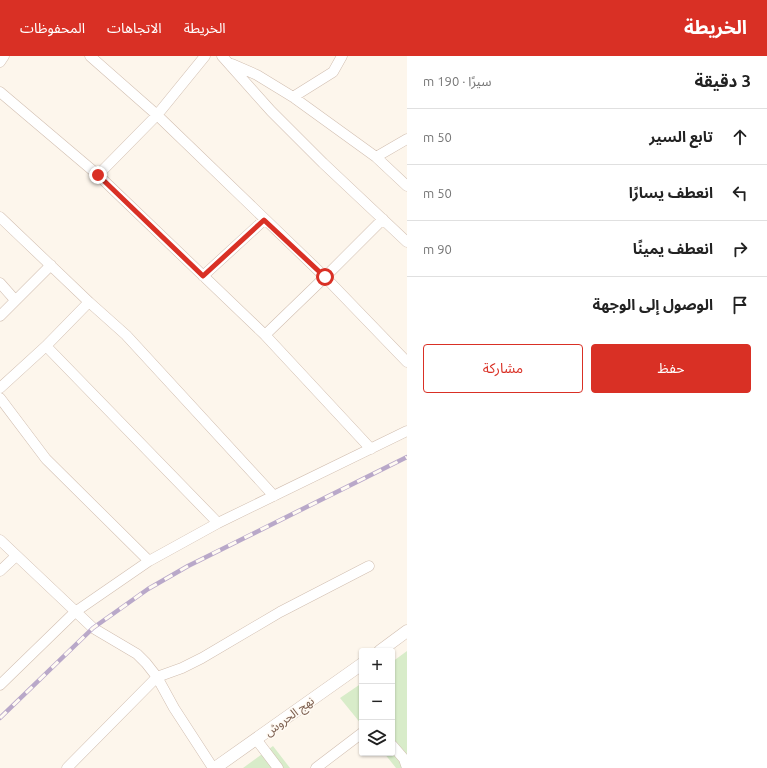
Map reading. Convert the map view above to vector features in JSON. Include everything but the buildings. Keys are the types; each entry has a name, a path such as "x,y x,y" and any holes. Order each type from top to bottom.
{"street":[{"path":"0,62 4,56"},
{"path":"90,56 157,115 264,220 325,277 407,362"},
{"path":"98,175 157,115 205,56"},
{"path":"293,97 333,72 342,56"},
{"path":"225,59 257,75 293,97 376,157 407,186"},
{"path":"225,59 271,111 323,163 407,242"},
{"path":"0,92 98,175 265,335 371,449"},
{"path":"376,157 407,139"},
{"path":"0,217 89,302 126,334 274,496"},
{"path":"265,335 383,218"},
{"path":"203,276 264,220"},
{"path":"0,316 51,265"},
{"path":"0,283 15,300"},
{"path":"0,388 46,346 89,302"},
{"path":"46,346 218,523"},
{"path":"0,398 46,459 149,561"},
{"path":"0,685 74,612 149,561 218,523 407,431"},
{"path":"0,540 74,612 93,628 137,654 157,677 174,708 214,768"},
{"path":"0,571 16,556"},
{"path":"67,768 157,677 182,668 202,658 280,612 369,566"},
{"path":"384,648 407,631"},
{"name":"نهج الحروش","path":"214,768 359,666"},
{"path":"316,768 359,735"},
{"path":"256,739 278,768"},
{"path":"395,748 404,759 407,768"}],"green space":[{"path":"407,651 407,768 396,768 386,756 395,756 395,660"},
{"path":"359,685 359,721 340,698"},
{"path":"273,746 290,768 243,768"}],"railway":[{"path":"0,718 93,628 148,589 188,566 407,457"}],"route":[{"path":"98,175 203,276 264,220 325,277"}]}
